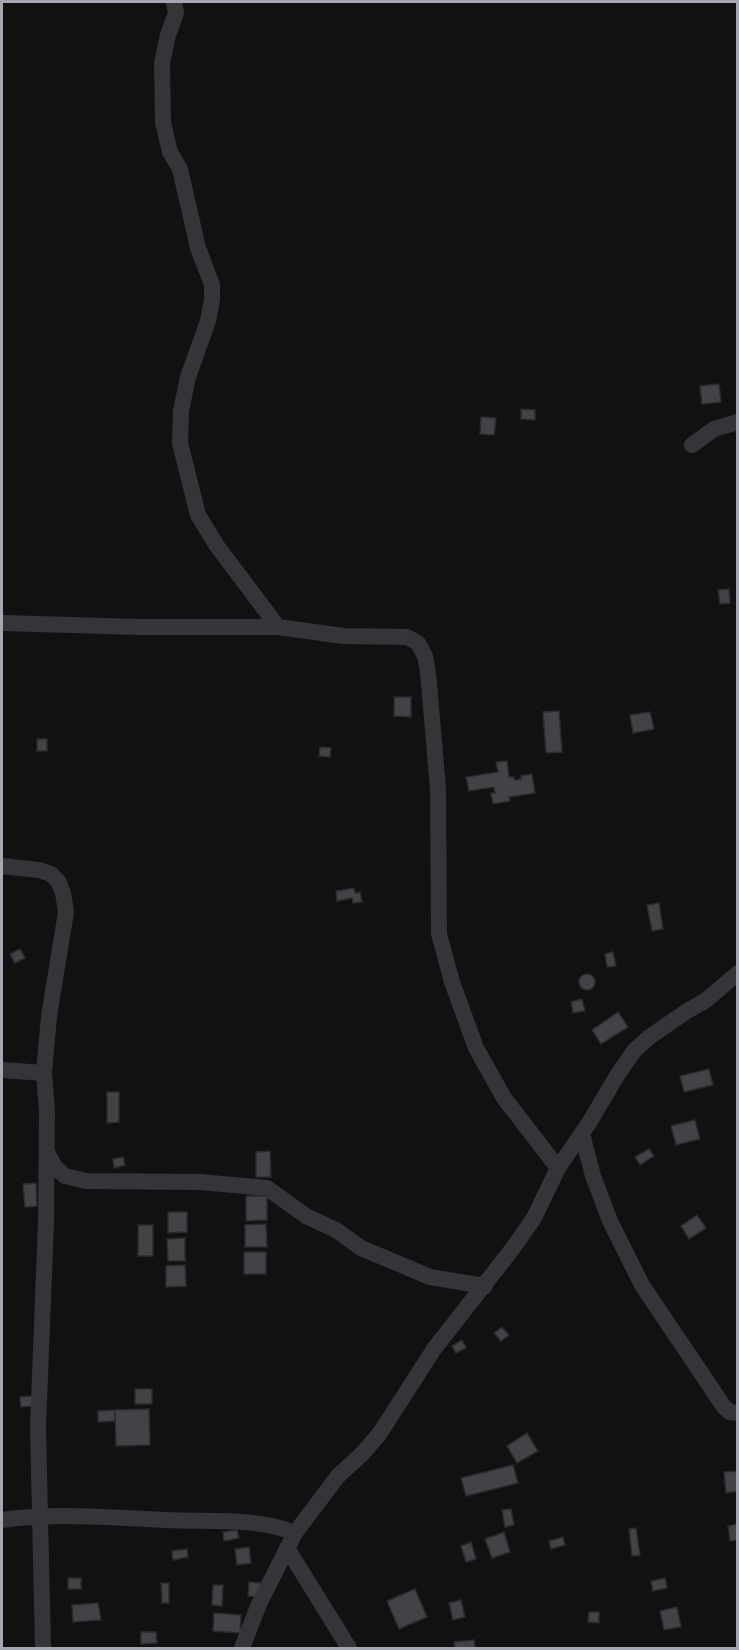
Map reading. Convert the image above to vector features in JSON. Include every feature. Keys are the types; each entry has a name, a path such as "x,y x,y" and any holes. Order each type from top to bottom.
{"street":[{"path":"174,2 176,13 162,63 163,122 170,152 180,169 198,248 212,285 208,321 188,377 181,411 180,443 198,515 217,546 278,627"},
{"path":"692,445 714,429 738,422"},
{"path":"2,623 140,627 278,627 343,636 407,637 418,643 425,656 438,789 440,934 452,982 476,1048 504,1098 558,1168"},
{"path":"2,866 39,870 51,874 58,881 63,893 66,912 49,1016 44,1073 47,1151 38,1427 43,1648"},
{"path":"242,1648 259,1604 291,1541 338,1476 363,1453 380,1433 422,1367 534,1218 558,1168 634,1051 657,1031 705,1002 738,973"},
{"path":"2,1070 44,1073"},
{"path":"582,1134 593,1176 610,1221 642,1285 724,1407 730,1412 738,1413"},
{"path":"47,1151 55,1167 65,1176 86,1181 200,1182 267,1188 361,1248 430,1277 485,1286"},
{"path":"2,1520 41,1516 266,1524 291,1541 349,1648"}],"building":[{"path":"719,384 721,402 702,404 700,386"},
{"path":"521,409 535,410 535,420 521,419"},
{"path":"481,417 496,418 494,435 480,434"},
{"path":"729,589 730,603 720,604 718,590"},
{"path":"394,697 411,697 411,717 394,716"},
{"path":"559,711 562,752 546,753 543,712"},
{"path":"650,712 654,729 633,733 630,715"},
{"path":"37,739 47,739 47,751 37,751"},
{"path":"320,747 331,748 330,757 319,756"},
{"path":"507,761 509,777 514,777 514,780 532,774 535,793 509,797 510,801 493,804 491,793 495,793 494,787 469,791 466,777 498,772 496,762"},
{"path":"354,888 355,893 360,892 362,902 353,903 352,898 337,901 336,891"},
{"path":"659,903 663,929 652,931 647,905"},
{"path":"20,949 25,958 15,963 10,954"},
{"path":"613,952 616,966 607,967 605,954"},
{"path":"587,974 593,976 595,982 593,988 587,990 581,988 579,982 581,976"},
{"path":"582,999 585,1011 573,1013 571,1002"},
{"path":"618,1012 628,1027 601,1044 592,1030"},
{"path":"709,1069 713,1085 684,1092 680,1076"},
{"path":"107,1092 119,1092 119,1122 107,1123"},
{"path":"695,1120 700,1139 676,1145 671,1126"},
{"path":"649,1149 654,1156 640,1165 635,1157"},
{"path":"270,1151 271,1177 256,1177 256,1152"},
{"path":"123,1157 125,1165 114,1168 113,1159"},
{"path":"36,1183 37,1206 25,1207 23,1184"},
{"path":"246,1196 267,1196 267,1220 246,1221"},
{"path":"168,1212 187,1212 187,1232 168,1233"},
{"path":"697,1215 706,1228 689,1239 681,1226"},
{"path":"266,1224 267,1247 245,1247 245,1225"},
{"path":"138,1225 153,1225 153,1256 138,1256"},
{"path":"185,1238 185,1261 168,1261 167,1239"},
{"path":"244,1252 266,1252 266,1274 244,1274"},
{"path":"185,1265 186,1286 166,1287 166,1266"},
{"path":"502,1327 509,1335 501,1341 494,1333"},
{"path":"462,1340 466,1348 456,1353 452,1346"},
{"path":"135,1389 152,1389 152,1404 135,1404"},
{"path":"33,1396 33,1406 21,1407 20,1397"},
{"path":"149,1409 150,1445 116,1446 115,1410"},
{"path":"115,1410 115,1421 98,1422 98,1411"},
{"path":"527,1433 538,1451 517,1463 507,1446"},
{"path":"513,1465 518,1483 466,1496 461,1478"},
{"path":"738,1471 738,1491 726,1493 724,1472"},
{"path":"511,1509 514,1525 505,1527 502,1510"},
{"path":"737,1524 738,1540 730,1541 728,1526"},
{"path":"636,1528 640,1555 632,1556 629,1529"},
{"path":"237,1530 239,1538 224,1541 223,1532"},
{"path":"504,1532 510,1552 492,1558 485,1539"},
{"path":"563,1537 565,1545 551,1549 549,1541"},
{"path":"471,1542 476,1559 466,1562 461,1546"},
{"path":"249,1547 251,1563 237,1565 235,1549"},
{"path":"187,1549 188,1557 173,1560 172,1551"},
{"path":"68,1578 81,1578 81,1589 68,1589"},
{"path":"665,1578 667,1588 653,1591 651,1581"},
{"path":"249,1582 262,1583 260,1597 248,1596"},
{"path":"161,1583 169,1583 169,1603 162,1603"},
{"path":"213,1585 223,1585 222,1606 212,1605"},
{"path":"415,1589 427,1617 399,1629 387,1601"},
{"path":"461,1600 465,1617 453,1620 449,1603"},
{"path":"98,1603 101,1620 73,1622 72,1605"},
{"path":"677,1607 681,1627 664,1630 660,1611"},
{"path":"589,1612 599,1612 599,1623 588,1622"},
{"path":"214,1613 241,1615 240,1633 213,1631"},
{"path":"141,1632 156,1632 157,1643 141,1644"},
{"path":"474,1640 475,1648 455,1648 454,1642"}]}
